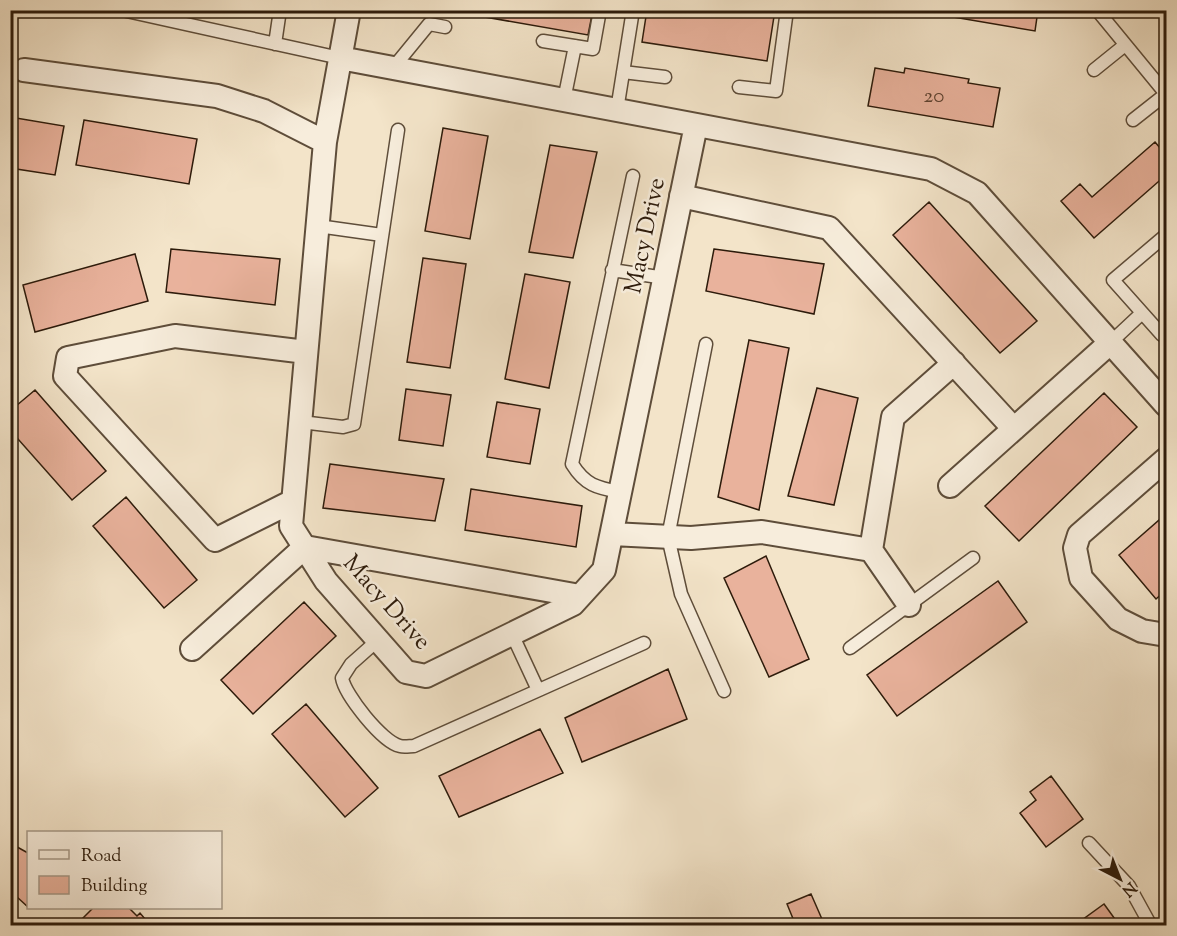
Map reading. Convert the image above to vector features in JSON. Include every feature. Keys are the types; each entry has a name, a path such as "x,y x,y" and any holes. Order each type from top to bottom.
{"street":[{"name":"Macy Drive","path":"349,10 325,142 291,526 326,581 406,672 426,676 573,604 604,570 696,125"},
{"path":"340,58 931,169 977,193 1110,342 1165,398"},
{"path":"24,70 217,96 264,111 325,142"},
{"path":"681,196 830,228 1014,429"},
{"path":"293,501 215,540 65,376 68,358 175,336 306,352"},
{"path":"950,486 1110,342"},
{"path":"909,605 871,550 894,417 954,363"},
{"path":"1167,459 1079,536 1075,548 1081,578 1118,619 1142,631 1167,635"},
{"path":"612,534 691,538 762,532 871,550"},
{"path":"192,649 305,547 580,596"}],"lane":[{"path":"122,10 152,14 340,58"},
{"path":"275,44 280,10"},
{"path":"543,41 593,49 600,10"},
{"path":"617,110 633,10"},
{"path":"739,87 776,92 787,10"},
{"path":"1096,10 1167,94 1133,120"},
{"path":"393,68 429,24 445,27"},
{"path":"1094,70 1125,45"},
{"path":"564,100 575,46"},
{"path":"623,72 665,77"},
{"path":"300,422 343,427 354,424 398,130"},
{"path":"621,492 596,488 578,474 572,464 633,176"},
{"path":"318,226 382,235"},
{"path":"1167,235 1113,280 1162,334 1167,330"},
{"path":"612,270 664,278"},
{"path":"1110,342 1142,313"},
{"path":"706,344 668,537 681,594 724,691"},
{"path":"850,648 973,558"},
{"path":"512,634 538,690"},
{"path":"378,640 351,664 342,678 344,690 386,738 399,746 414,746 644,643"},
{"path":"1089,843 1129,886 1151,926"}],"building":[{"path":"445,10 593,10 588,35"},
{"path":"647,10 775,10 767,61 642,42"},
{"path":"912,10 1038,10 1035,31"},
{"path":"875,68 904,73 905,68 969,79 968,83 1000,88 993,127 868,106"},
{"path":"10,117 64,126 55,175 10,168"},
{"path":"84,120 197,139 189,184 76,165"},
{"path":"443,128 488,136 470,239 425,231"},
{"path":"1155,142 1166,155 1166,175 1094,238 1061,201 1080,184 1092,197"},
{"path":"550,145 597,152 573,258 529,252"},
{"path":"929,202 1037,321 1000,353 893,235"},
{"path":"171,249 280,259 275,305 166,292"},
{"path":"714,249 824,264 814,314 706,291"},
{"path":"135,254 148,301 35,332 23,285"},
{"path":"423,258 466,264 450,368 407,362"},
{"path":"525,274 570,282 549,388 505,379"},
{"path":"749,340 789,348 759,510 718,497"},
{"path":"817,388 858,398 834,505 788,496"},
{"path":"406,389 451,395 443,446 399,440"},
{"path":"35,390 106,471 72,500 10,430 10,411"},
{"path":"1104,393 1137,427 1019,541 985,506"},
{"path":"497,402 540,409 530,464 487,457"},
{"path":"330,464 444,479 435,521 323,508"},
{"path":"471,489 582,506 576,547 465,530"},
{"path":"126,497 197,580 164,608 93,526"},
{"path":"1166,514 1166,590 1156,599 1119,555"},
{"path":"766,556 809,659 769,677 724,578"},
{"path":"998,581 1027,622 897,716 867,675"},
{"path":"304,602 336,636 253,714 221,680"},
{"path":"668,669 687,719 582,762 565,718"},
{"path":"306,704 378,788 345,817 272,734"},
{"path":"540,729 563,773 459,817 439,776"},
{"path":"1051,776 1083,819 1046,847 1020,813 1036,800 1030,792"},
{"path":"10,843 27,852 27,906 17,897 10,905"},
{"path":"811,894 825,926 796,926 787,904"},
{"path":"1104,904 1120,926 1086,926 1082,920"},
{"path":"92,909 130,909 137,916 140,913 151,926 75,926"}]}
